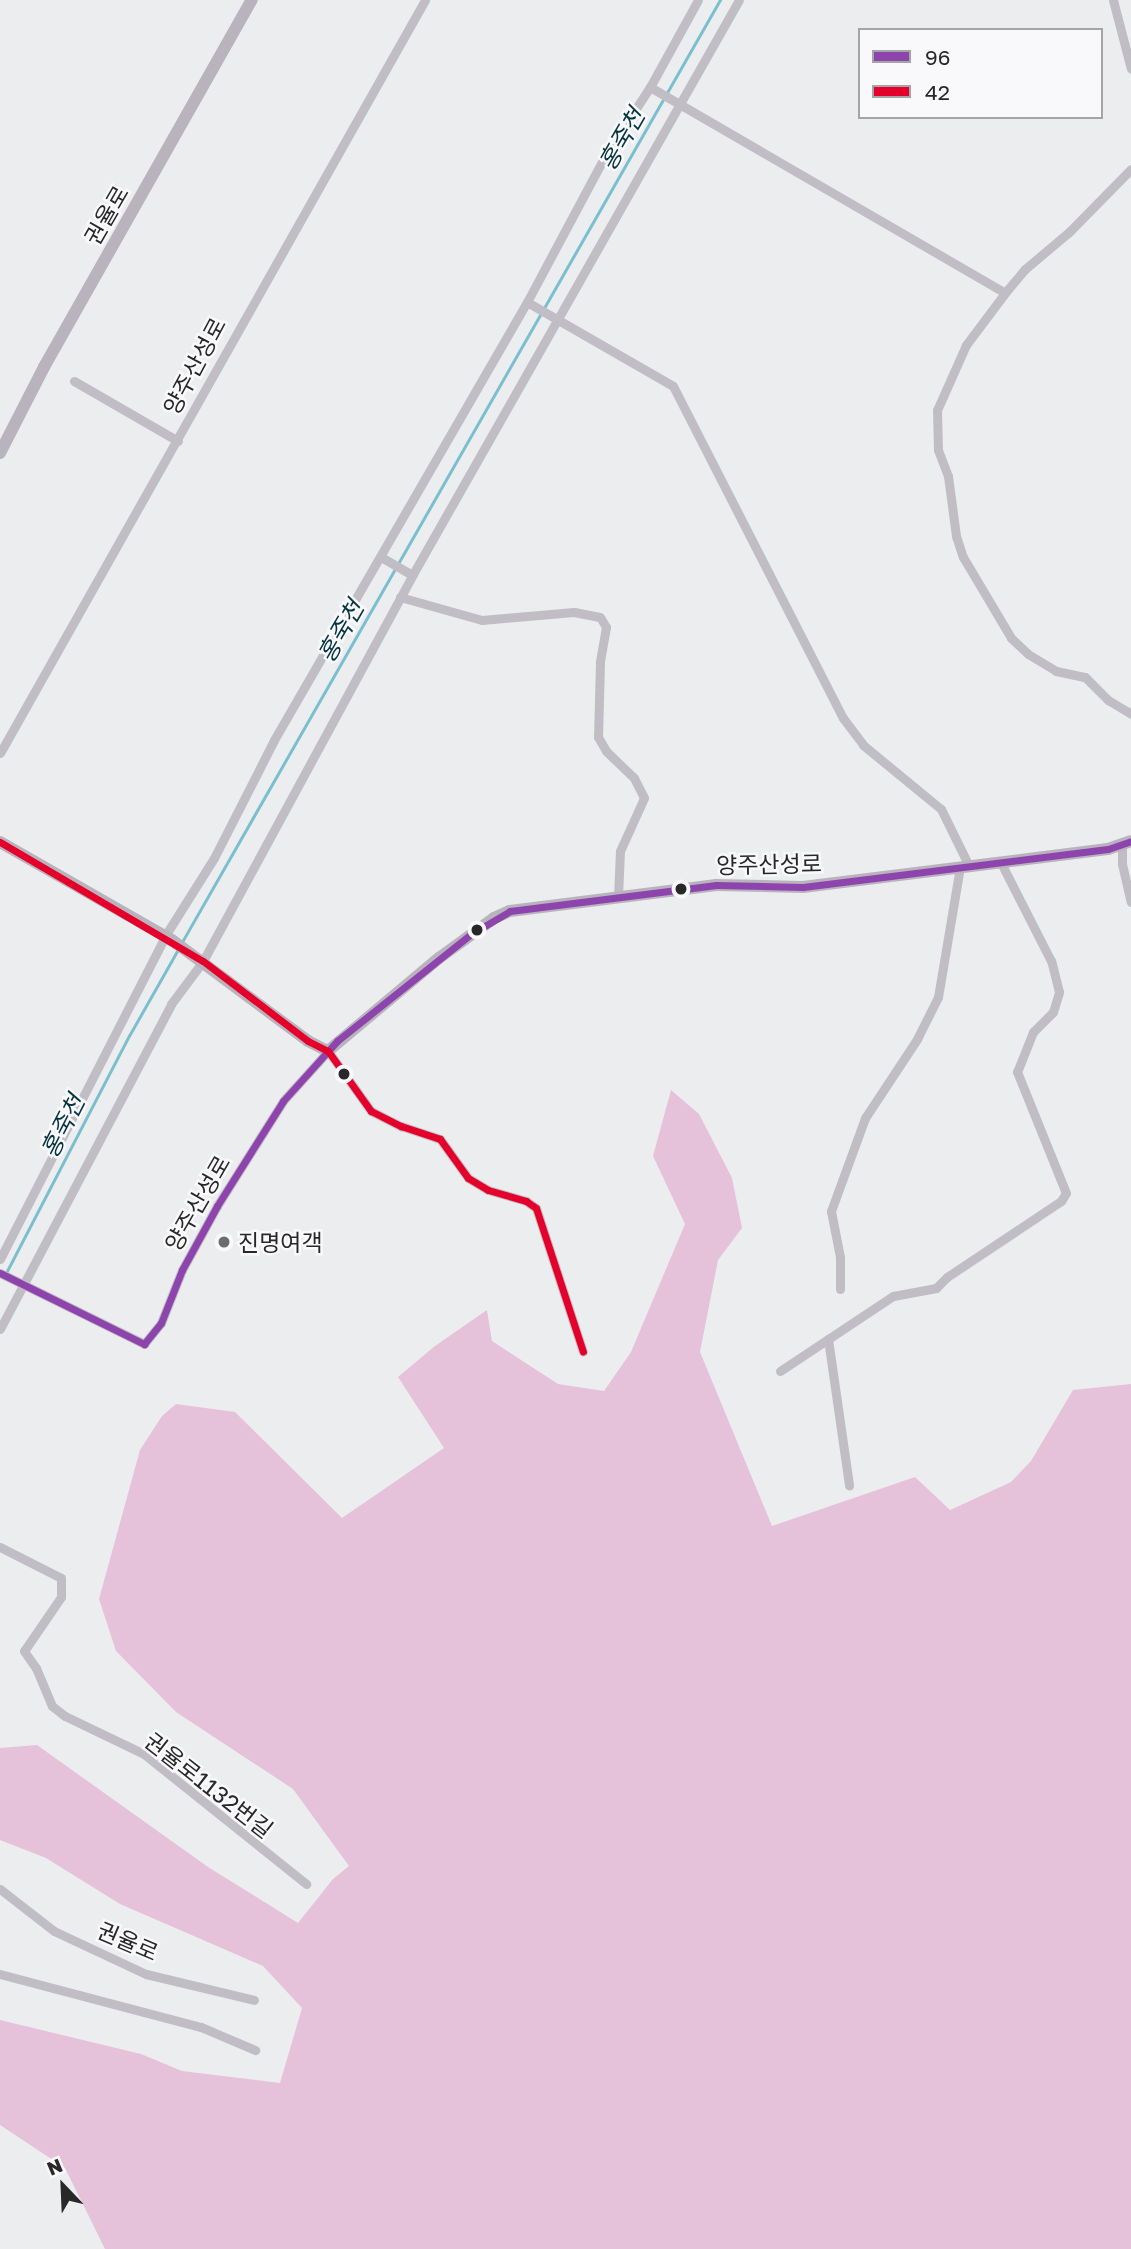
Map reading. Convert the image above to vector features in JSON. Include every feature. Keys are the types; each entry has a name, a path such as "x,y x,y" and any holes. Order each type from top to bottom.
{"street":[{"name":"권율로","path":"0,453 44,367 252,0"},
{"name":"양주산성로","path":"0,753 425,0"},
{"path":"0,1259 274,740 527,302 606,156 650,87 698,0"},
{"path":"0,1329 171,1004 203,961 412,575 559,321 739,0"},
{"path":"1113,0 1131,69"},
{"path":"650,87 1005,293"},
{"path":"1131,169 1069,232 1025,270 1005,293 966,345 937,410 938,450 954,499 956,536 962,557 1011,638 1028,654 1056,670 1085,677 1108,700 1131,714"},
{"path":"527,302 673,386 843,718 863,745 941,810 964,866 938,997 917,1039 865,1118 831,1211 840,1257 840,1289"},
{"path":"74,381 177,441"},
{"path":"381,557 412,575"},
{"path":"400,597 482,620 574,612 600,617 606,627 599,675 598,737 606,751 634,778 643,798 620,851 618,897"},
{"path":"0,842 168,938 203,961 308,1041 328,1051 371,1111 401,1126 440,1139 468,1178 488,1191 526,1201 536,1209 583,1352"},
{"name":"양주산성로","path":"24,1284 144,1344 162,1323 182,1270 283,1101 328,1051 439,958 494,918 510,911 716,885 803,887 1001,863 1127,843"},
{"path":"1127,843 1122,864 1131,902"},
{"path":"780,1371 893,1296 936,1288 947,1277 1051,1208 1066,1193 1017,1072 1033,1032 1053,1012 1059,992 1051,961 1001,863"},
{"path":"0,1273 24,1284"},
{"path":"828,1339 849,1485"},
{"name":"권율로1132번길","path":"0,1546 61,1578 61,1597 24,1651 36,1668 52,1706 65,1716 144,1754 306,1884"},
{"name":"권율로","path":"0,1889 54,1931 146,1975 254,2000"},
{"path":"0,1973 201,2027 255,2050"}],"shaded area":[{"path":"671,1090 699,1114 732,1178 742,1228 718,1260 700,1352 772,1526 915,1477 950,1510 1011,1482 1031,1461 1073,1390 1131,1384 1131,2249 105,2249 65,2168 0,2125 0,2020 141,2054 182,2071 280,2083 302,2008 263,1966 120,1904 46,1858 0,1840 0,1748 37,1745 208,1867 298,1923 333,1879 349,1866 293,1789 176,1712 116,1651 99,1599 140,1450 162,1416 176,1404 235,1412 342,1518 444,1448 398,1377 435,1346 487,1310 492,1341 558,1384 604,1391 631,1352 685,1224 653,1156"}],"waterway":[{"name":"홍죽천","path":"182,942 720,0"},
{"name":"홍죽천","path":"6,1273 129,1036 177,951"}],"transit line":[{"name":"96","path":"0,1273 144,1344 161,1323 182,1270 217,1206 283,1101 337,1041 471,934 510,911 716,885 803,887 1108,849 1131,841"},
{"name":"42","path":"0,842 203,961 308,1041 328,1051 371,1111 401,1126 440,1139 468,1178 488,1190 526,1201 536,1208 583,1352"}],"place":[{"name":"진명여객","path":"224,1242"}]}
